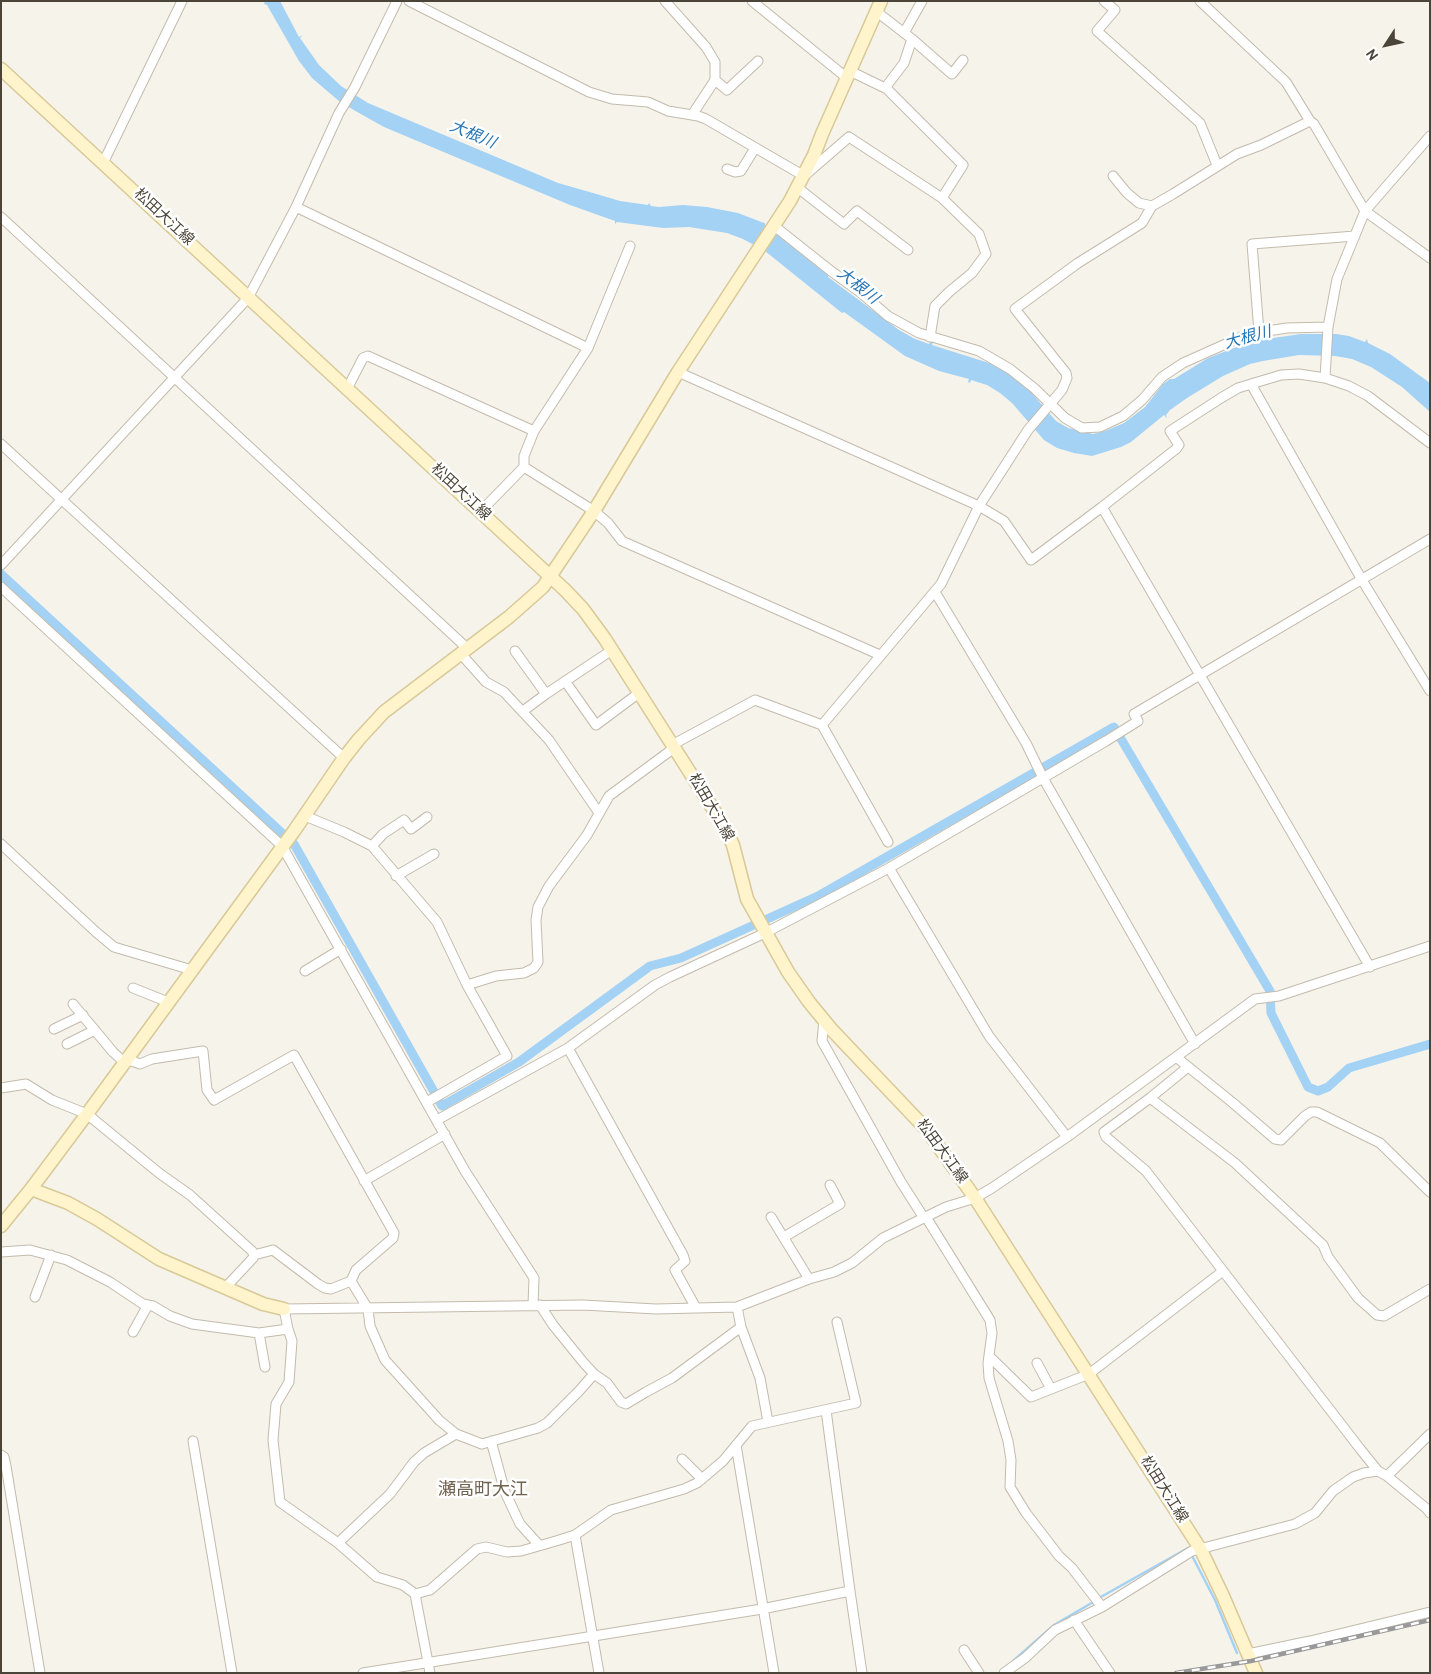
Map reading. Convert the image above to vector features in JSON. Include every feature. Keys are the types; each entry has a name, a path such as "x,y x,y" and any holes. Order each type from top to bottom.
{"main road":[{"path":"1,1226 87,1114 294,831 344,758 384,712 509,617 543,587 594,511 678,372 798,188 879,6"},
{"name":"松田大江線","path":"1,69 550,576 583,609 612,650 724,826 733,845 747,899 788,972 824,1020 926,1129 974,1198 1201,1550 1256,1673"},
{"path":"31,1189 68,1203 159,1260 263,1304 284,1309"}],"street":[{"path":"103,163 182,1"},
{"path":"2,564 248,298 296,207 339,113 355,87 397,1"},
{"path":"409,1 588,92 612,99 648,102 668,111 706,119 804,176 849,137 942,198 978,234 986,254 972,273 935,306 930,337"},
{"path":"665,1 706,47 715,62 715,80 709,92 692,115"},
{"path":"752,1 849,74 885,88 963,164 942,198"},
{"path":"904,33 922,1"},
{"path":"1104,1 1115,10 1097,31 1200,123 1217,165"},
{"path":"1200,1 1286,82 1310,121 1314,124 1365,211 1430,258"},
{"path":"879,6 904,33 952,74 963,60"},
{"path":"885,88 904,62 912,39"},
{"path":"715,80 727,90 758,60"},
{"path":"822,724 941,584 979,506 1028,430 1062,390 1067,378 1066,373 1015,309 1078,263 1142,223 1152,206 1237,154 1310,121"},
{"path":"1325,378 1328,327 1338,279 1365,211 1430,136"},
{"path":"727,169 735,172 741,171 756,148"},
{"path":"1113,176 1127,193 1139,202 1152,206"},
{"path":"798,188 844,224 857,211 908,250"},
{"path":"296,207 588,348"},
{"path":"1,217 175,378 464,651 486,682 504,692 549,740 599,813"},
{"path":"774,225 888,316 919,333 979,351 1010,369 1034,388 1049,405 1065,418 1082,428 1100,427 1123,416 1142,400 1162,377 1183,363 1248,334 1287,328 1328,327"},
{"path":"1259,332 1252,244 1355,236"},
{"path":"480,512 524,467 524,456 534,431 588,348 630,246"},
{"path":"347,388 363,358 368,356 534,431"},
{"path":"678,372 979,506 1004,521 1031,560 1176,449 1179,445 1170,431 1238,388 1281,375 1299,374 1325,378 1349,386 1368,396 1430,443"},
{"path":"1251,384 1362,580 1430,692"},
{"path":"1,444 344,758"},
{"path":"524,467 594,511 608,523 622,541 880,655"},
{"path":"1102,507 1370,967"},
{"path":"437,1120 568,1048 655,985 889,868 1138,721 1134,714 1430,540"},
{"path":"1,587 283,845 487,1207 534,1278 537,1305 594,1374 607,1383 621,1402 626,1404 672,1378 741,1328"},
{"path":"935,592 1026,743 1043,778 1195,1044"},
{"path":"522,711 612,650"},
{"path":"515,651 546,694"},
{"path":"565,681 596,725 639,693"},
{"path":"467,985 496,976 524,973 534,968 538,962 536,920 538,908 549,886 587,834 609,796 673,746 755,700 822,724 888,842"},
{"path":"306,814 310,818 372,846 436,922 467,985 507,1056 427,1102"},
{"path":"372,846 383,834 404,820 411,829 427,817"},
{"path":"1,844 114,947 192,970"},
{"path":"396,876 434,854"},
{"path":"889,868 989,1036 1067,1137"},
{"path":"430,1673 415,1594 402,1585 377,1577 338,1543 280,1502 278,1498 273,1440 276,1404 289,1382 292,1342 284,1309 537,1305 584,1305 656,1309 737,1308 809,1279 834,1272 852,1263 883,1238 946,1207 974,1198 1067,1137 1255,999 1280,996 1430,946"},
{"path":"305,971 340,949"},
{"path":"133,988 168,1002"},
{"path":"73,1004 113,1052 125,1060 140,1064 152,1059 203,1051 207,1090 214,1100 294,1056 394,1233 393,1238 356,1270 351,1280 332,1289 318,1284 273,1250 254,1255 225,1288"},
{"path":"54,1029 83,1015"},
{"path":"824,1020 822,1040 901,1182 990,1320 992,1333 989,1378 1008,1441 1011,1460 1010,1487 1059,1556 1072,1568 1102,1607"},
{"path":"67,1044 95,1030"},
{"path":"568,1048 686,1261 675,1270 696,1308"},
{"path":"1176,1057 1275,1140 1281,1140 1305,1116 1311,1112 1317,1112 1380,1143 1430,1192"},
{"path":"1188,1067 1104,1132 1106,1138 1146,1171 1378,1471 1428,1509 1430,1513"},
{"path":"1,1088 26,1084 52,1100 87,1114 190,1195 252,1251 254,1255"},
{"path":"1150,1098 1235,1164 1323,1244 1328,1257 1358,1298 1377,1315 1384,1316 1430,1289"},
{"path":"364,1181 445,1134"},
{"path":"784,1237 840,1204 830,1185"},
{"path":"771,1217 809,1279"},
{"path":"1,1252 30,1250 77,1264 110,1282 143,1304 192,1324 259,1333 288,1329"},
{"path":"35,1297 51,1255"},
{"path":"989,1356 1031,1397 1089,1374 1223,1271"},
{"path":"351,1280 368,1309 370,1326 385,1360 439,1420 456,1434 482,1444 538,1428 547,1423 594,1374"},
{"path":"133,1332 148,1305"},
{"path":"737,1308 741,1328 760,1378 768,1422"},
{"path":"415,1594 430,1590 477,1548 486,1547 508,1552 521,1552 575,1535 611,1510 684,1489 702,1479 723,1460 752,1426 856,1403 837,1322"},
{"path":"259,1333 265,1367"},
{"path":"1037,1363 1051,1389"},
{"path":"826,1410 862,1673"},
{"path":"338,1543 390,1494 414,1462 424,1453 456,1434"},
{"path":"1387,1476 1430,1434"},
{"path":"193,1441 232,1673"},
{"path":"491,1442 505,1492 520,1524 539,1545"},
{"path":"736,1445 774,1673"},
{"path":"1,1455 4,1457 6,1466 40,1673"},
{"path":"682,1459 702,1479"},
{"path":"1004,1673 1055,1630 1102,1607 1192,1551 1295,1524 1315,1513 1333,1491 1352,1477 1378,1471"},
{"path":"575,1535 599,1673"},
{"path":"363,1673 762,1609 850,1591"},
{"path":"1248,1654 1430,1612"},
{"path":"1074,1620 1110,1673"},
{"path":"964,1650 979,1673"}],"water":[{"name":"大根川","path":"265,1 280,1 299,37 303,35 300,38 319,65 341,86 368,103 558,183 620,201 648,205 649,203 651,206 659,207 683,205 707,207 738,213 765,223 765,225 828,275 828,277 899,330 915,339 929,344 931,341 933,342 932,345 1003,369 1030,391 1056,421 1068,428 1093,434 1105,431 1124,423 1145,407 1163,384 1170,379 1174,379 1208,358 1252,341 1301,334 1336,334 1349,336 1365,342 1367,339 1368,343 1390,354 1430,383 1430,412 1402,387 1371,367 1352,359 1335,356 1299,355 1250,364 1223,376 1187,398 1170,410 1166,415 1167,418 1164,415 1131,442 1121,447 1092,456 1057,448 1044,440 1012,403 1000,393 987,385 971,380 970,383 968,382 969,379 939,371 905,356 844,312 842,313 765,251 743,239 727,233 689,227 663,228 617,222 615,224 615,221 570,205 384,127 359,113 340,102 312,78 299,61 267,5 264,4"}],"waterway":[{"path":"1,574 294,844 442,1106 519,1062 650,966 681,958 820,895 1114,727 1270,991 1271,1013 1308,1087 1318,1091 1328,1087 1349,1068 1430,1044"},
{"path":"1099,1598 1188,1548 1215,1600 1237,1653"},
{"path":"1013,1661 1054,1625 1095,1601"}],"railway":[{"path":"1176,1673 1251,1661 1430,1620"}],"district":[{"name":"瀬高町大江","path":"483,1491"}]}
